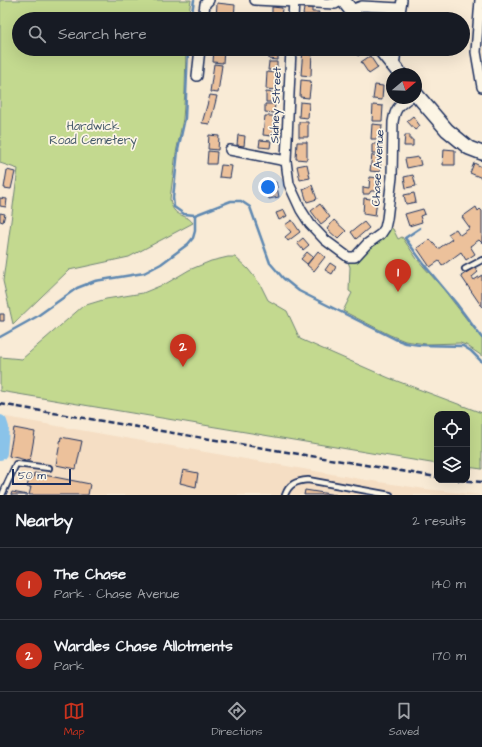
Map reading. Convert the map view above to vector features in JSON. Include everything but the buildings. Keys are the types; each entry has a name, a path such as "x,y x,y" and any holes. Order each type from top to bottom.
{"main road":[{"path":"385,56 395,68"},
{"path":"422,101 447,130 469,148 482,153"}],"street":[{"path":"204,12 205,4 209,0"},
{"path":"255,0 335,4 348,7 401,4"},
{"path":"480,0 476,52 482,87"},
{"path":"293,12 294,1"},
{"path":"197,76 199,56"},
{"name":"Sidney Street","path":"291,56 286,161 289,184 300,210 310,224 340,253 348,257 355,257"},
{"path":"396,56 397,68"},
{"name":"Chase Avenue","path":"355,257 385,228 392,177 394,114 401,104"},
{"name":"Sidney Street","path":"230,150 286,161"}],"lane":[{"path":"465,269 482,260"},
{"path":"2,495 16,464 49,468"},
{"path":"285,495 287,489 299,480 308,480 390,495"}],"shaded area":[{"path":"6,417 366,480 425,489 482,495 8,495 20,471 5,455"}],"green space":[{"name":"Hardwick Road Cemetery","path":"0,0 191,0 189,12 12,12 12,56 186,56 183,119 176,153 170,199 174,210 193,223 129,257 69,270 13,324 3,281 18,169 0,163"},
{"path":"371,11 391,12 370,12"},
{"path":"388,227 393,229 398,239 402,237 417,259 444,290 482,339 482,356 466,345 460,343 426,344 405,341 343,311 352,293 349,291 350,267 348,262"},
{"path":"235,257 248,269 260,284 268,300 287,311 300,339 389,378 482,413 482,469 470,467 470,411 434,411 434,463 0,391 0,357 22,359 83,306 106,299 143,293 167,283 189,270 211,261"}],"waterway":[{"path":"192,12 194,0"},
{"path":"188,56 185,118 178,150 173,198 174,207 184,214 195,215"},
{"path":"0,337 36,317 77,288 95,281 144,273 161,264 188,244 193,238 195,231 195,215 231,201 241,201 250,207 270,263 283,278 299,291 395,339 406,343 420,345 463,346 471,351 482,362"},
{"path":"420,228 405,238 482,338"},
{"path":"0,422 2,428 0,453"}],"railway":[{"path":"0,404 434,476"},
{"path":"470,481 482,482"}],"place":[{"name":"The Chase","path":"398,292"},
{"name":"Wardles Chase Allotments","path":"183,367"}]}
